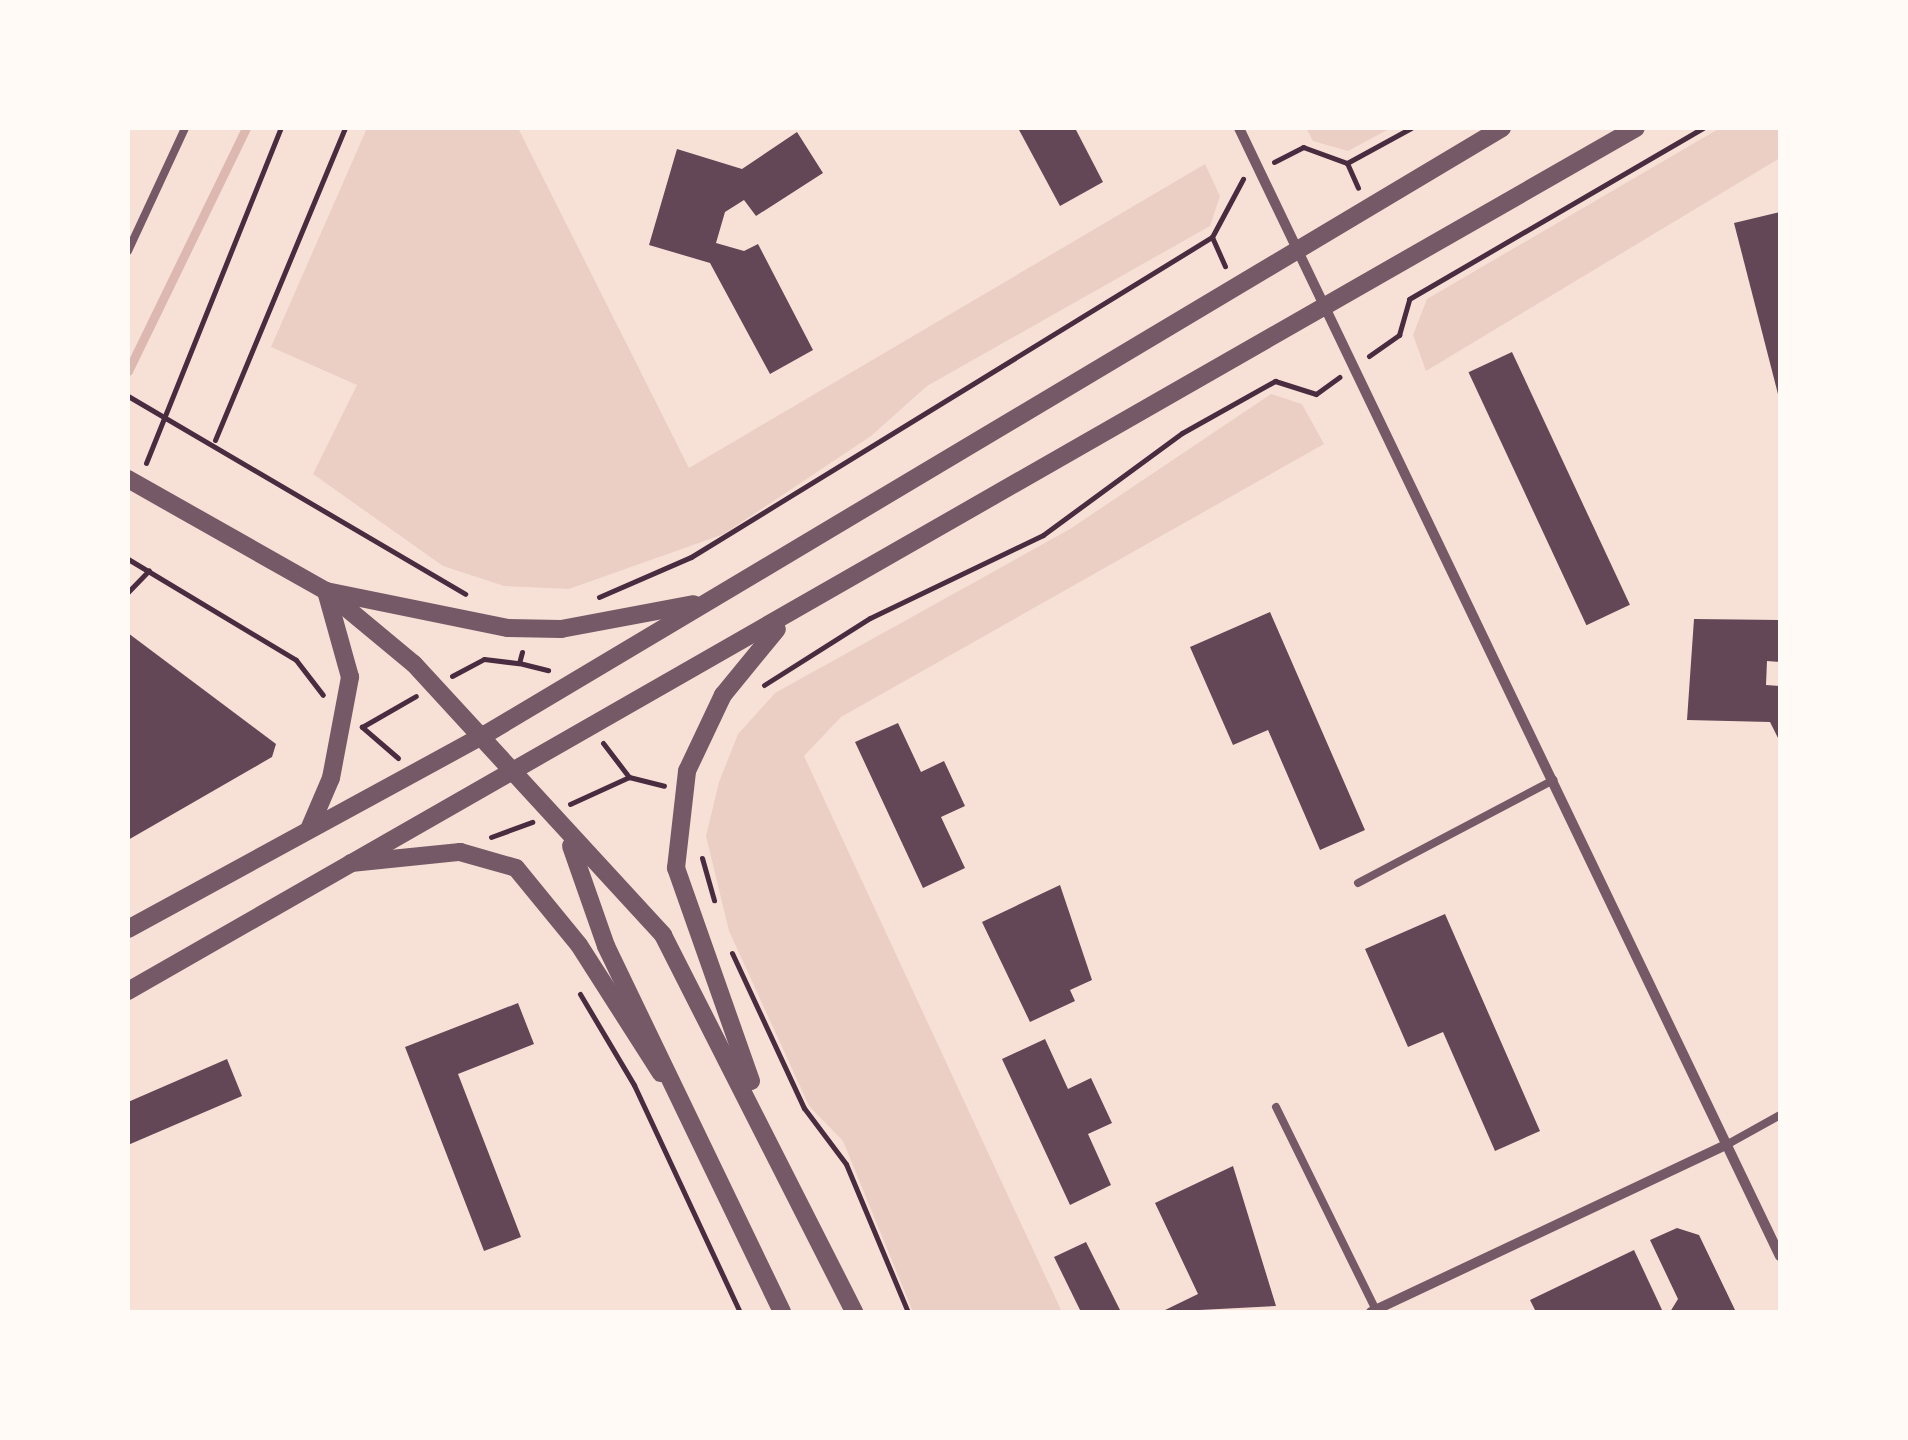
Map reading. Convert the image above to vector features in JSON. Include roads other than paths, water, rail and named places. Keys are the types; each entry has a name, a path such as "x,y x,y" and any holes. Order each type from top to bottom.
{"street":[{"path":"1240,128 1292,249 1555,779 1780,1256"},
{"path":"128,928 486,734 1292,249 1502,128"},
{"path":"128,990 336,864 516,773 1636,128"},
{"path":"135,475 326,591 486,734 569,841 663,936 776,1148 854,1312"},
{"path":"326,591 544,629 707,602"},
{"path":"310,827 331,778 350,677 326,591"},
{"path":"776,1148 676,868 687,770 722,695 784,620"},
{"path":"569,841 606,946 696,1123 782,1312"},
{"path":"336,864 460,852 516,868 696,1123"},
{"path":"1374,1311 1728,1144"}],"lane":[{"path":"128,252 184,128"},
{"path":"1358,883 1555,779"},
{"path":"1276,1107 1374,1311"},
{"path":"1728,1144 1780,1116"}],"waterway":[{"path":"128,371 246,128"}]}
